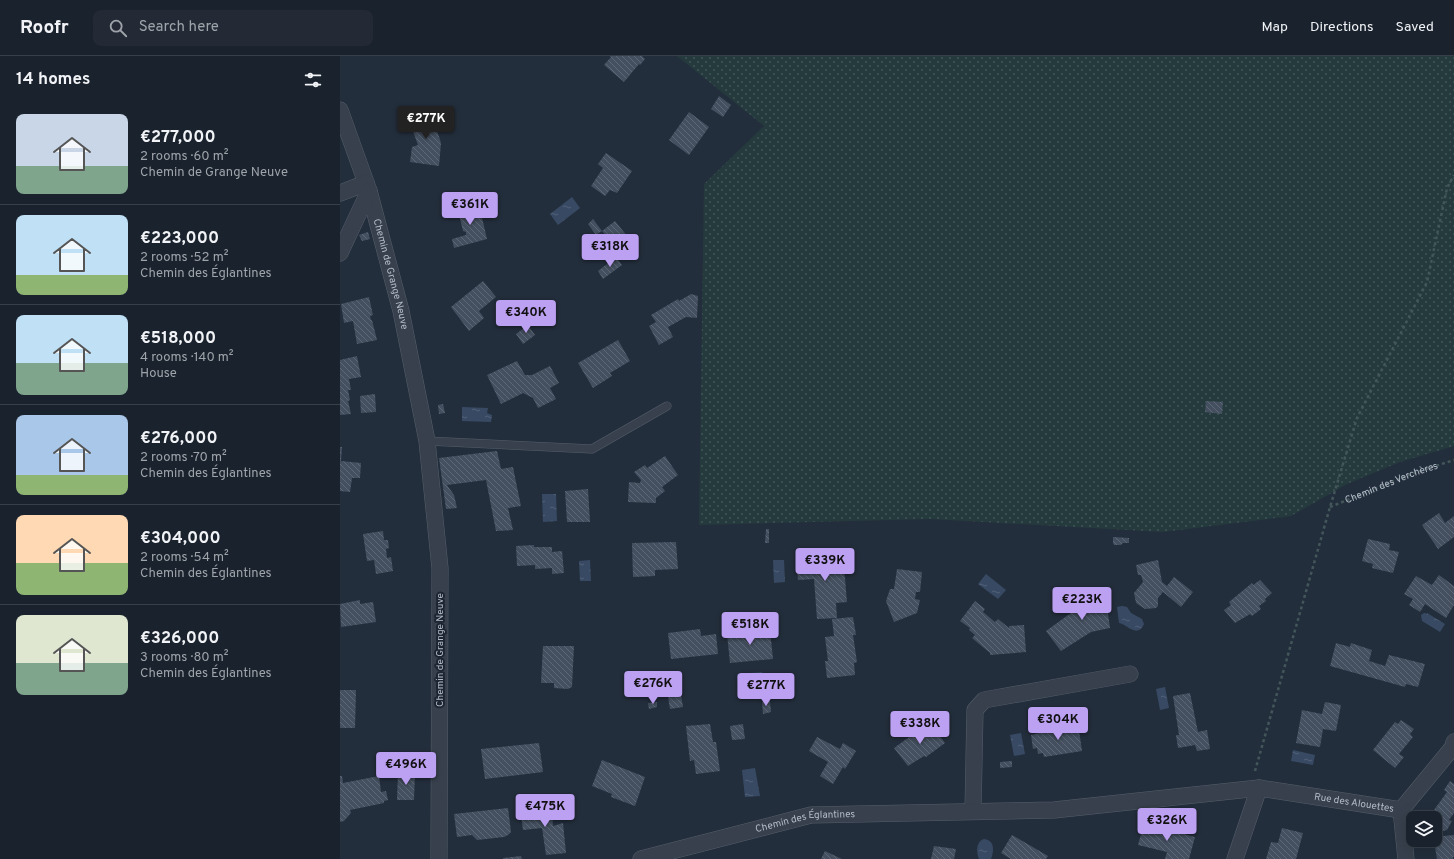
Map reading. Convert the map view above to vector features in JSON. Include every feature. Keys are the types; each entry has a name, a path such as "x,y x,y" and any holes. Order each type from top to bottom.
{"street":[{"name":"Chemin de Grange Neuve","path":"340,110 367,187 401,311 427,441 440,568 439,859"},
{"path":"340,193 367,187"},
{"path":"340,253 367,187"},
{"path":"973,811 975,710 984,700 1130,674"},
{"path":"1401,810 1453,747 1454,742"},
{"path":"1235,859 1255,788"},
{"name":"Rue des Alouettes","path":"1255,788 1401,810 1406,859"},
{"name":"Chemin des Églantines","path":"641,859 811,815 1054,810 1255,788"}],"lane":[{"path":"427,441 592,449 667,406"}],"path":[{"path":"1255,788 1330,507 1356,418 1427,282 1447,188 1454,175"},
{"name":"Chemin des Verchères","path":"1330,507 1414,473 1454,460"}],"green space":[{"path":"677,56 1454,56 1454,446 1400,462 1347,484 1291,516 1163,532 930,519 699,525 704,184 764,126"}],"water":[{"path":"572,197 580,208 558,225 550,214"},
{"path":"462,407 488,408 487,413 492,415 491,422 462,421"},
{"path":"542,494 556,494 557,521 543,522"},
{"path":"590,560 591,581 580,581 579,561"},
{"path":"773,560 784,560 785,582 774,583"},
{"path":"986,574 1006,590 998,599 978,584"},
{"path":"1117,607 1127,607 1131,613 1142,619 1144,624 1141,628 1135,631 1119,623"},
{"path":"1427,613 1445,624 1440,632 1422,621 1421,615"},
{"path":"762,672 764,682 738,685 737,674"},
{"path":"1165,687 1169,708 1160,710 1156,689"},
{"path":"1021,733 1025,754 1014,756 1010,735"},
{"path":"1293,750 1315,755 1313,765 1291,761"},
{"path":"755,768 760,796 745,797 742,770"},
{"path":"984,839 990,841 993,846 991,859 979,859 977,850 978,845 981,840"}],"building":[{"path":"610,56 642,56 645,59 624,82 604,65 611,57"},
{"path":"719,96 731,105 723,117 711,109"},
{"path":"424,106 431,112 441,143 439,166 410,162 412,147 418,145 410,123 422,119 419,110"},
{"path":"689,112 709,127 689,155 669,140"},
{"path":"606,153 632,171 617,193 610,190 605,196 591,186 603,168 598,164"},
{"path":"469,202 470,207 479,205 487,239 454,248 452,239 466,235 466,232 463,231 458,210 461,210 459,204"},
{"path":"593,219 602,231 596,235 588,224"},
{"path":"615,221 631,241 618,250 602,231"},
{"path":"368,232 370,239 362,241 359,235"},
{"path":"616,257 622,265 603,279 598,271"},
{"path":"483,281 496,297 479,311 484,318 469,331 451,307"},
{"path":"691,294 698,296 697,318 686,317 668,327 673,337 659,345 649,326 656,322 651,315 678,299 679,301"},
{"path":"369,297 373,315 370,316 377,340 357,344 353,321 344,323 341,304"},
{"path":"528,325 535,335 523,344 516,334"},
{"path":"618,340 630,361 610,373 612,376 593,388 578,363"},
{"path":"357,356 361,377 349,379 351,390 348,390 350,400 348,401 351,414 340,415 340,360"},
{"path":"517,361 525,375 532,375 550,366 559,383 550,388 556,399 538,408 533,398 523,393 501,404 487,375"},
{"path":"375,394 376,412 361,413 360,396"},
{"path":"1206,401 1223,402 1222,414 1205,412"},
{"path":"443,404 445,413 439,414 438,405"},
{"path":"340,447 342,447 341,461 361,463 360,478 352,478 350,492 340,491"},
{"path":"497,451 501,469 513,467 521,506 508,508 513,530 496,531 486,480 447,485 454,495 457,508 446,509 439,458"},
{"path":"665,456 678,475 662,487 665,491 656,498 656,503 628,502 629,482 640,483 641,480 634,472 645,465 647,468"},
{"path":"588,489 590,522 567,522 565,491"},
{"path":"1439,513 1445,523 1454,516 1454,537 1438,549 1422,525"},
{"path":"766,529 769,529 769,543 765,543"},
{"path":"383,531 384,540 388,540 389,548 386,549 387,558 391,557 393,571 376,574 374,560 367,561 363,534"},
{"path":"1113,537 1129,538 1129,543 1114,545"},
{"path":"1368,539 1390,544 1389,550 1399,552 1393,573 1372,568 1373,564 1362,561"},
{"path":"676,542 678,569 655,570 655,576 633,577 632,543"},
{"path":"534,545 534,547 552,547 552,552 562,551 564,573 552,574 552,568 535,569 535,565 517,566 516,546"},
{"path":"843,555 847,602 836,603 837,618 817,619 814,579 798,580 796,558"},
{"path":"1158,560 1162,582 1167,586 1174,577 1193,592 1181,607 1163,592 1158,598 1158,606 1156,608 1145,609 1136,603 1134,593 1143,582 1141,575 1138,575 1136,565"},
{"path":"897,569 922,572 920,592 916,592 915,599 920,600 917,613 894,622 886,601 890,589 894,589"},
{"path":"1439,575 1454,586 1454,605 1446,618 1425,604 1420,612 1409,605 1413,599 1404,594 1416,576 1432,585"},
{"path":"1260,580 1272,593 1265,599 1266,601 1259,606 1261,609 1252,616 1250,614 1235,623 1224,610 1231,605 1229,602 1252,583 1253,585"},
{"path":"1092,591 1093,595 1105,593 1110,628 1091,632 1061,651 1046,631 1075,610 1084,609 1081,592"},
{"path":"360,600 360,604 373,602 376,622 341,627 340,604"},
{"path":"975,601 985,609 983,612 995,622 998,619 1009,628 1009,626 1024,625 1026,652 990,655 990,653 972,638 975,635 969,630 970,628 960,621"},
{"path":"853,617 856,635 853,635 857,662 854,663 855,675 827,678 825,661 828,661 825,637 834,636 832,619"},
{"path":"700,629 701,636 716,634 718,654 671,659 668,633"},
{"path":"770,630 773,659 730,663 727,634"},
{"path":"1336,643 1350,647 1351,643 1372,650 1369,661 1385,666 1389,655 1425,664 1418,687 1406,684 1405,687 1330,666"},
{"path":"543,646 574,646 572,687 568,689 554,688 554,683 541,683"},
{"path":"340,690 356,690 355,728 340,728"},
{"path":"1190,693 1198,732 1207,730 1210,749 1197,751 1195,745 1178,748 1176,735 1179,735 1173,696"},
{"path":"681,695 683,707 670,709 668,697"},
{"path":"770,701 771,712 763,714 762,702"},
{"path":"657,702 657,707 649,709 648,703"},
{"path":"1325,702 1341,705 1336,731 1323,729 1320,747 1296,743 1302,710 1322,714"},
{"path":"1401,720 1414,729 1410,734 1413,737 1399,754 1404,757 1395,768 1373,750 1395,722 1398,724"},
{"path":"930,722 945,743 926,757 924,756 908,766 894,748"},
{"path":"1078,723 1082,751 1044,757 1043,753 1038,754 1037,748 1033,749 1031,735 1054,729 1054,727"},
{"path":"710,724 713,742 716,742 720,771 696,774 694,760 690,761 686,726"},
{"path":"743,724 745,739 732,740 730,726"},
{"path":"817,737 840,749 843,743 856,751 845,769 843,767 833,784 820,776 828,762 809,751"},
{"path":"539,743 543,772 485,779 481,749"},
{"path":"602,760 645,777 635,806 611,797 612,794 592,786"},
{"path":"1012,761 1012,767 1000,768 1000,762"},
{"path":"398,772 415,772 414,800 397,800"},
{"path":"340,776 342,776 343,783 379,776 381,792 386,791 388,800 384,801 384,803 350,810 351,813 344,821 340,822"},
{"path":"1450,781 1454,784 1454,813 1449,820 1452,821 1447,830 1443,831 1443,836 1454,835 1453,859 1437,859 1435,847 1442,847 1442,811 1434,810 1447,792 1444,790"},
{"path":"551,804 553,826 563,823 566,853 546,855 542,828 523,830 520,808"},
{"path":"508,808 511,832 508,835 504,837 477,840 472,835 457,837 454,814"},
{"path":"1144,823 1195,837 1189,859 1165,859 1167,852 1138,845"},
{"path":"1282,828 1303,833 1296,859 1266,859 1271,842 1278,843"},
{"path":"1012,835 1048,856 1046,859 1011,859 1001,853"},
{"path":"934,846 956,849 954,859 931,859"},
{"path":"825,851 842,859 821,859"},
{"path":"521,856 522,859 503,859 503,858"}]}
